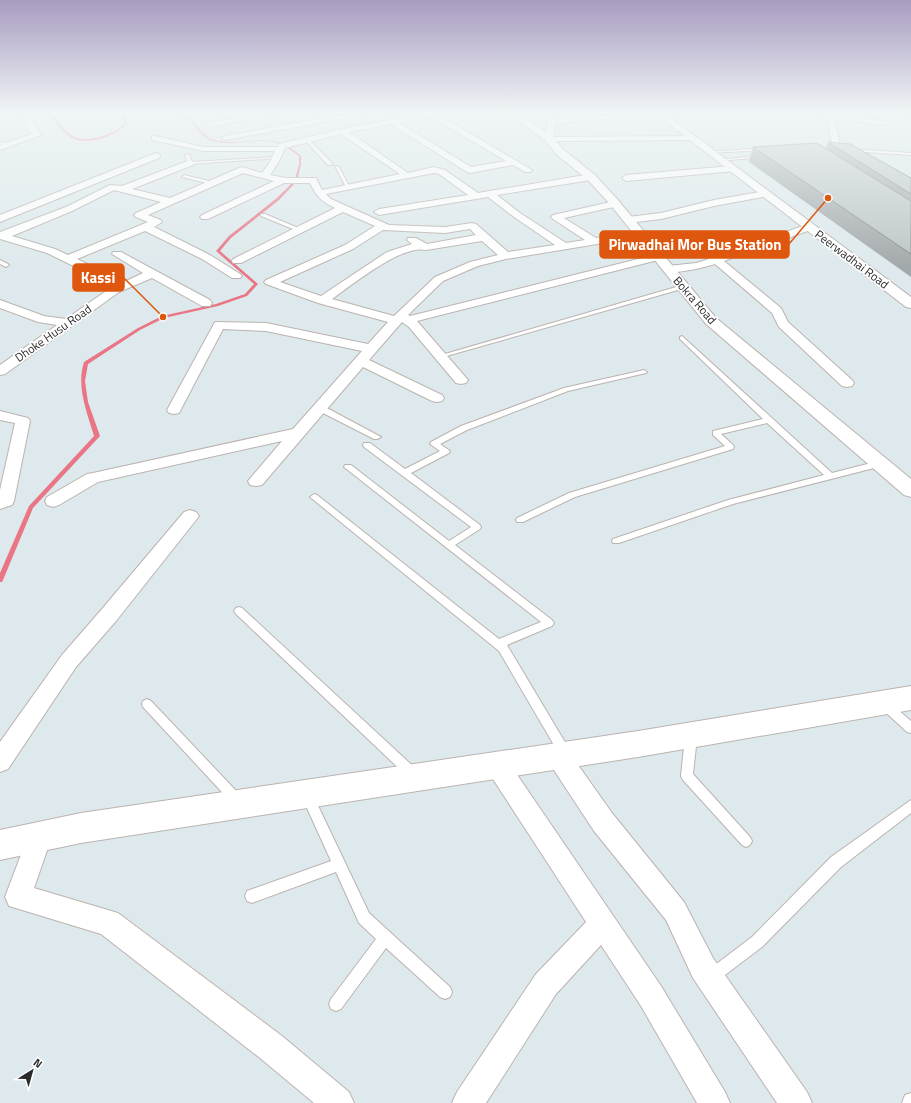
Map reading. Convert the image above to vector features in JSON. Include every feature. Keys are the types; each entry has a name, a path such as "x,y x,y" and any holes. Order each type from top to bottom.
{"street":[{"path":"0,219 135,164"},
{"path":"124,189 176,164"},
{"path":"264,176 271,164"},
{"path":"391,164 404,173"},
{"path":"461,164 470,170 500,164"},
{"path":"518,164 528,170"},
{"name":"Bokra Road","path":"575,164 590,177 615,204 711,321 911,490"},
{"path":"626,178 701,164"},
{"name":"Peerwadhai Road","path":"731,164 765,194 911,304"},
{"path":"732,164 911,293"},
{"path":"68,259 157,222 139,215 242,170 283,180 313,180 319,193 328,201 426,247 485,237"},
{"path":"319,193 434,170 442,172 476,196"},
{"path":"379,212 590,177"},
{"path":"205,217 283,180"},
{"path":"1,236 69,209 114,186 170,201"},
{"path":"490,194 517,215 565,247"},
{"path":"628,220 661,216 714,203 765,194"},
{"path":"594,242 556,217 615,204"},
{"path":"237,261 343,208"},
{"path":"506,256 472,226 444,230 385,227 349,247 270,282 322,300 402,318 658,257"},
{"path":"146,227 206,257 236,276"},
{"path":"668,269 698,266 809,227"},
{"path":"256,481 360,361 439,279 474,264 506,256 640,234"},
{"path":"686,234 777,311 783,324 847,384"},
{"path":"1,236 51,250 116,282 115,290"},
{"path":"322,300 391,254 421,245"},
{"path":"117,254 206,303"},
{"name":"Dhoke Husu Road","path":"0,370 115,290 153,273"},
{"path":"0,304 42,319 67,323"},
{"path":"402,318 441,356 461,380"},
{"path":"174,410 219,325 266,327 371,349"},
{"path":"360,361 437,398"},
{"path":"0,415 23,421 6,501 0,503"},
{"path":"53,501 93,478 298,433"},
{"path":"0,455 17,450"},
{"path":"0,761 69,661 109,615 190,516"},
{"path":"0,845 81,828 691,736 911,698"},
{"path":"562,756 603,822 675,910 703,968 796,1103"},
{"path":"497,765 651,996 714,1103"},
{"path":"40,836 18,897 108,923 271,1047 338,1103"},
{"path":"468,1103 546,984 603,923"}],"lane":[{"path":"337,167 348,187"},
{"path":"184,176 211,183"},
{"path":"263,215 300,230"},
{"path":"0,262 6,264"},
{"path":"441,356 683,287"},
{"path":"682,338 768,420 831,477"},
{"path":"405,473 446,451 434,444 464,428 566,389 644,372"},
{"path":"320,408 377,437"},
{"path":"520,520 572,495 730,447 716,433 768,420"},
{"path":"367,445 477,527 449,545"},
{"path":"616,541 731,502 879,464"},
{"path":"348,467 549,623 498,644"},
{"path":"314,497 503,648 562,756"},
{"path":"239,611 416,777"},
{"path":"883,703 911,728"},
{"path":"147,704 241,804"},
{"path":"691,736 687,776 746,841"},
{"path":"306,794 364,918 445,992"},
{"path":"710,977 757,942 836,862 911,806"},
{"path":"252,896 339,864"},
{"path":"336,1004 386,937"}],"building":[{"path":"779,164 852,164 911,201 911,254"},
{"path":"864,164 887,164 911,178 911,194"}],"waterway":[{"path":"0,580 31,507 97,436 86,402 83,381 86,363 139,329 163,317 217,305 246,295 256,284 218,251 230,237 278,199 296,180 300,164"}],"place":[{"name":"Pirwadhai Mor Bus Station","path":"828,198"},
{"name":"Kassi","path":"163,317"}]}
